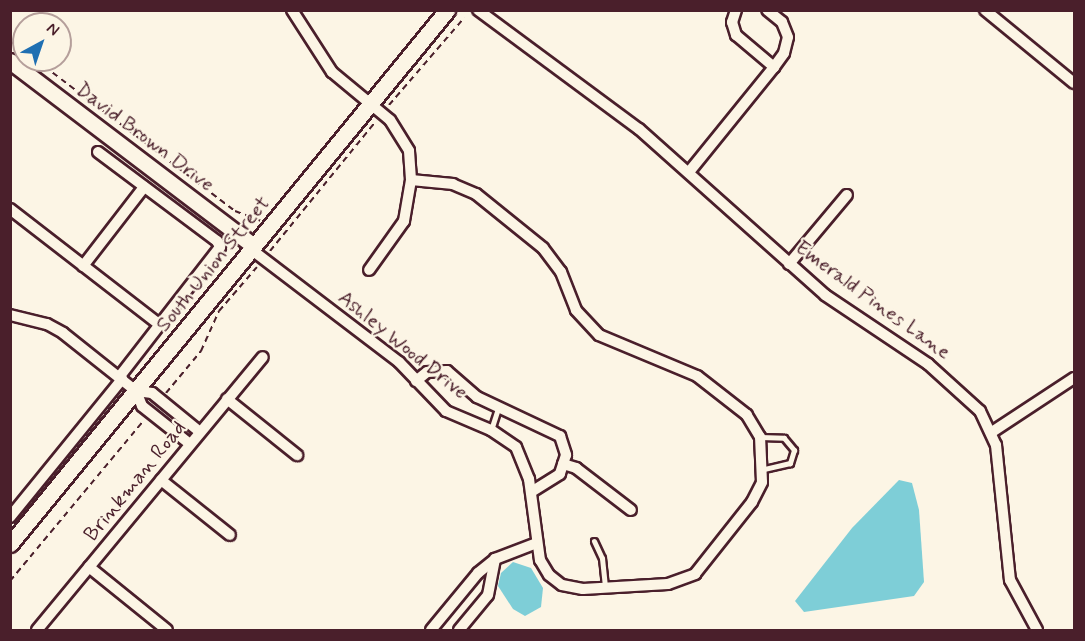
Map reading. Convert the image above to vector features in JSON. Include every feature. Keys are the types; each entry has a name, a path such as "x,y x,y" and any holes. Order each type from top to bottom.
{"street":[{"path":"292,10 332,72 376,109 405,141 411,180 404,220 369,270"},
{"name":"South Union Street","path":"10,544 136,391 376,109 447,10"},
{"name":"Emerald Pines Lane","path":"478,10 615,110 689,172 825,295 956,387 980,411 992,432 1010,580 1037,630"},
{"path":"736,10 732,22 736,35 774,67"},
{"path":"689,172 784,53 788,37 782,22 767,10"},
{"path":"985,10 1074,83"},
{"name":"David Brown Drive","path":"10,61 256,252"},
{"path":"83,266 144,187 98,152"},
{"path":"411,180 453,184 487,202 554,260 576,310 599,335 711,385 747,415 760,437 764,469"},
{"name":"South Union Street","path":"10,517 219,250 219,244 144,187"},
{"path":"789,264 847,195"},
{"path":"10,209 160,325"},
{"name":"Ashley Wood Drive","path":"256,252 399,362 446,411 491,430 516,447 531,492 540,560 549,575 562,585 605,587 668,584 688,579 705,563 752,501 764,469"},
{"path":"10,315 48,324 121,378 136,391 142,406 190,444"},
{"name":"Brinkman Road","path":"37,630 262,357"},
{"path":"416,381 427,372 447,371 477,397 560,436 565,448 563,464 553,480 531,492"},
{"path":"992,432 1074,378"},
{"path":"136,391 152,393 200,432"},
{"path":"227,399 297,455"},
{"path":"563,464 576,468 631,510"},
{"path":"161,480 230,535"},
{"path":"431,630 478,573 495,560 537,543"},
{"path":"459,630 488,595 495,560"},
{"path":"89,567 167,630"}],"lane":[{"path":"144,187 155,172"},
{"path":"491,430 499,406"},
{"path":"760,437 784,438 794,450 790,463 764,469"},
{"path":"594,541 602,558 605,587"}],"path":[{"path":"160,400 201,351 219,311 256,252 376,109 464,18"},
{"path":"52,72 235,211 263,222"},
{"path":"10,581 150,413"}],"water":[{"path":"899,480 912,483 919,510 924,582 914,596 804,612 795,601 852,528"},
{"path":"513,562 531,568 543,588 541,607 525,616 513,609 498,586 501,573"}]}
